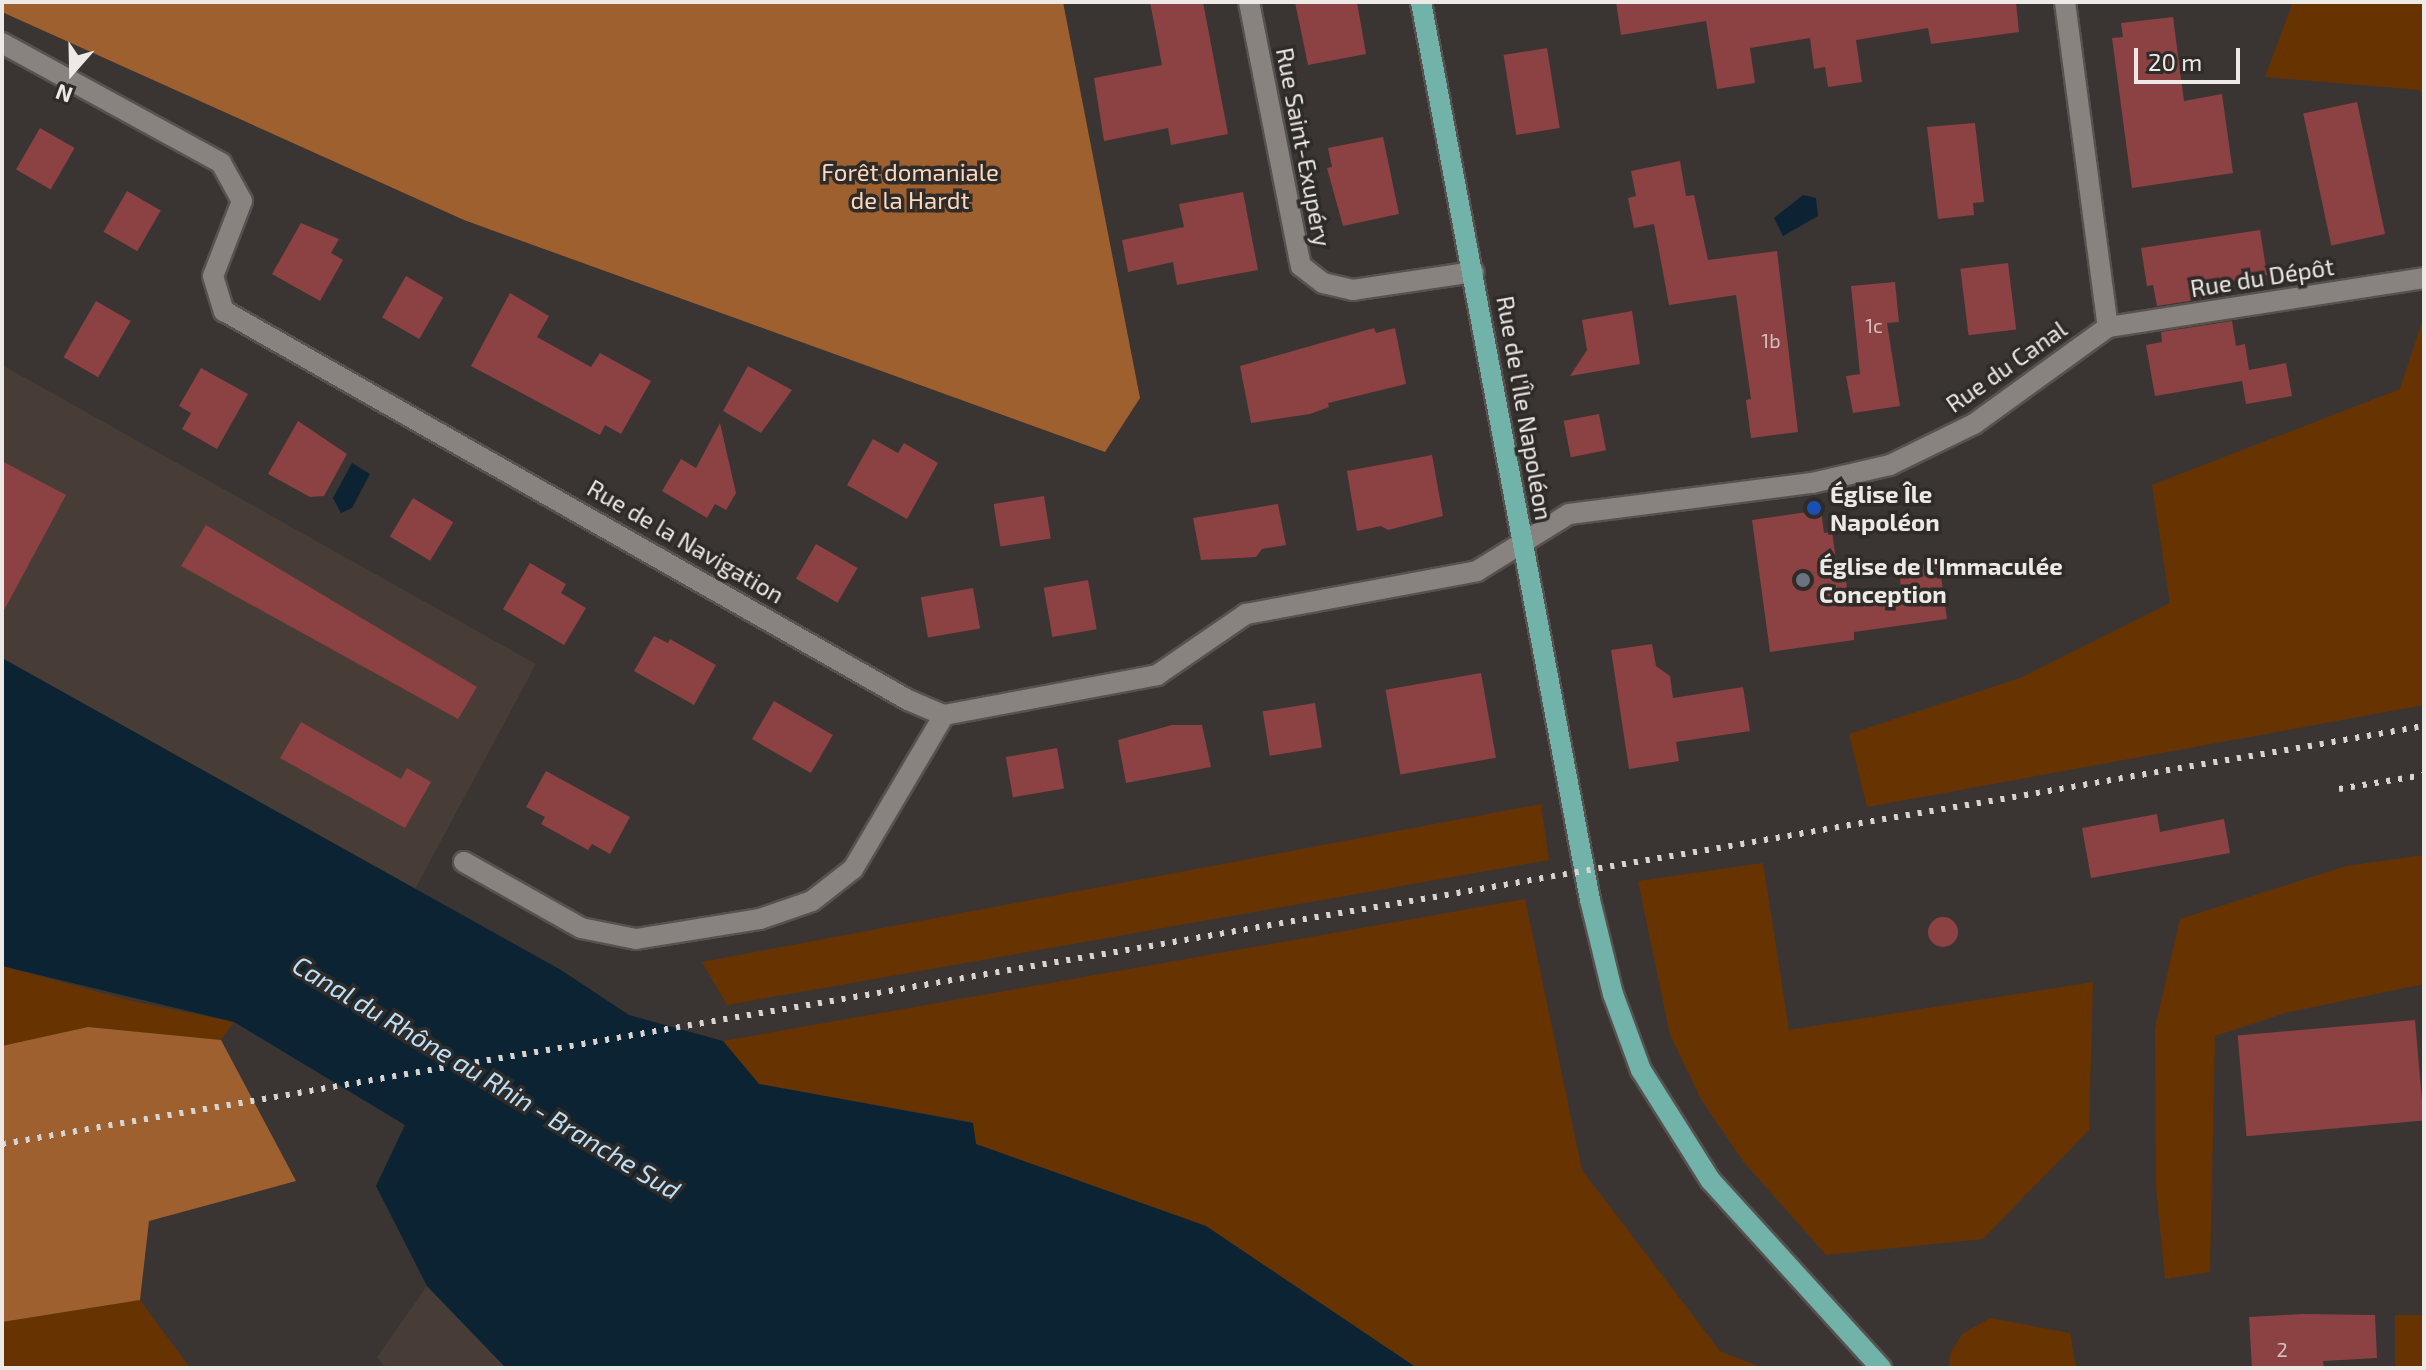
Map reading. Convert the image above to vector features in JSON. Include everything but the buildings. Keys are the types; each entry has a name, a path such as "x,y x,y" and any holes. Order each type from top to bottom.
{"main road":[{"name":"Rue de l'Île Napoléon","path":"1421,2 1577,823 1613,994 1641,1070 1711,1181 1881,1368"}],"street":[{"name":"Rue Saint-Exupéry","path":"1249,2 1301,266 1323,283 1353,290 1474,272"},
{"path":"2065,2 2108,327"},
{"name":"Rue de la Navigation","path":"2,43 221,163 242,201 213,276 224,311 908,700 944,715"},
{"name":"Rue du Dépôt","path":"2108,327 2424,278"},
{"name":"Rue du Canal","path":"1524,542 1569,514 1812,483 1890,465 1974,424 2108,327"},
{"path":"464,862 581,928 636,939 760,919 812,901 853,869 944,715 1157,675 1246,614 1477,571 1524,542"}],"shaded area":[{"path":"2293,2 2424,2 2424,109 2420,90 2265,77"},
{"path":"2424,316 2424,705 1867,807 1849,734 2020,678 2170,603 2152,485 2400,389"},
{"path":"2,365 536,664 415,889 2,658"},
{"path":"1541,804 1549,860 727,1005 702,962"},
{"path":"2424,855 2424,984 2285,1013 2215,1036 2210,1272 2165,1279 2156,1187 2155,1028 2180,919 2346,866"},
{"path":"1763,863 1789,1030 2093,982 2089,1130 1983,1239 1826,1255 1743,1161 1701,1099 1670,1035 1638,881"},
{"path":"1525,899 1582,1170 1720,1351 1763,1368 1417,1368 1206,1226 975,1144 972,1122 759,1084 723,1041"},
{"path":"2,966 136,1002 234,1022 221,1040 88,1027 2,1046"},
{"path":"427,1286 506,1368 386,1368 377,1357"},
{"path":"140,1300 190,1368 2,1368 2,1322"},
{"path":"2395,1315 2424,1315 2424,1368 2395,1368"},
{"path":"1990,1318 2070,1333 2076,1368 1949,1368 1950,1354 1962,1334"}],"green space":[{"name":"Forêt domaniale de la Hardt","path":"2,2 1063,2 1140,398 1105,452 464,220 2,12"},
{"path":"88,1027 221,1040 296,1181 149,1221 140,1300 2,1322 2,1046"}],"water":[{"path":"1803,195 1816,198 1818,216 1783,236 1774,218"},
{"path":"352,463 370,474 352,508 341,513 333,498"},
{"name":"Canal du Rhône au Rhin - Branche Sud","path":"2,658 561,970 629,1015 723,1041 759,1084 973,1123 976,1144 1206,1226 1417,1368 506,1368 427,1286 376,1186 405,1125 234,1022 2,966"}],"railway":[{"path":"2,1144 2424,726"},
{"path":"2339,789 2424,775"}],"place":[{"name":"Église Île Napoléon","path":"1814,508"},
{"name":"Église de l'Immaculée Conception","path":"1803,580"}]}
